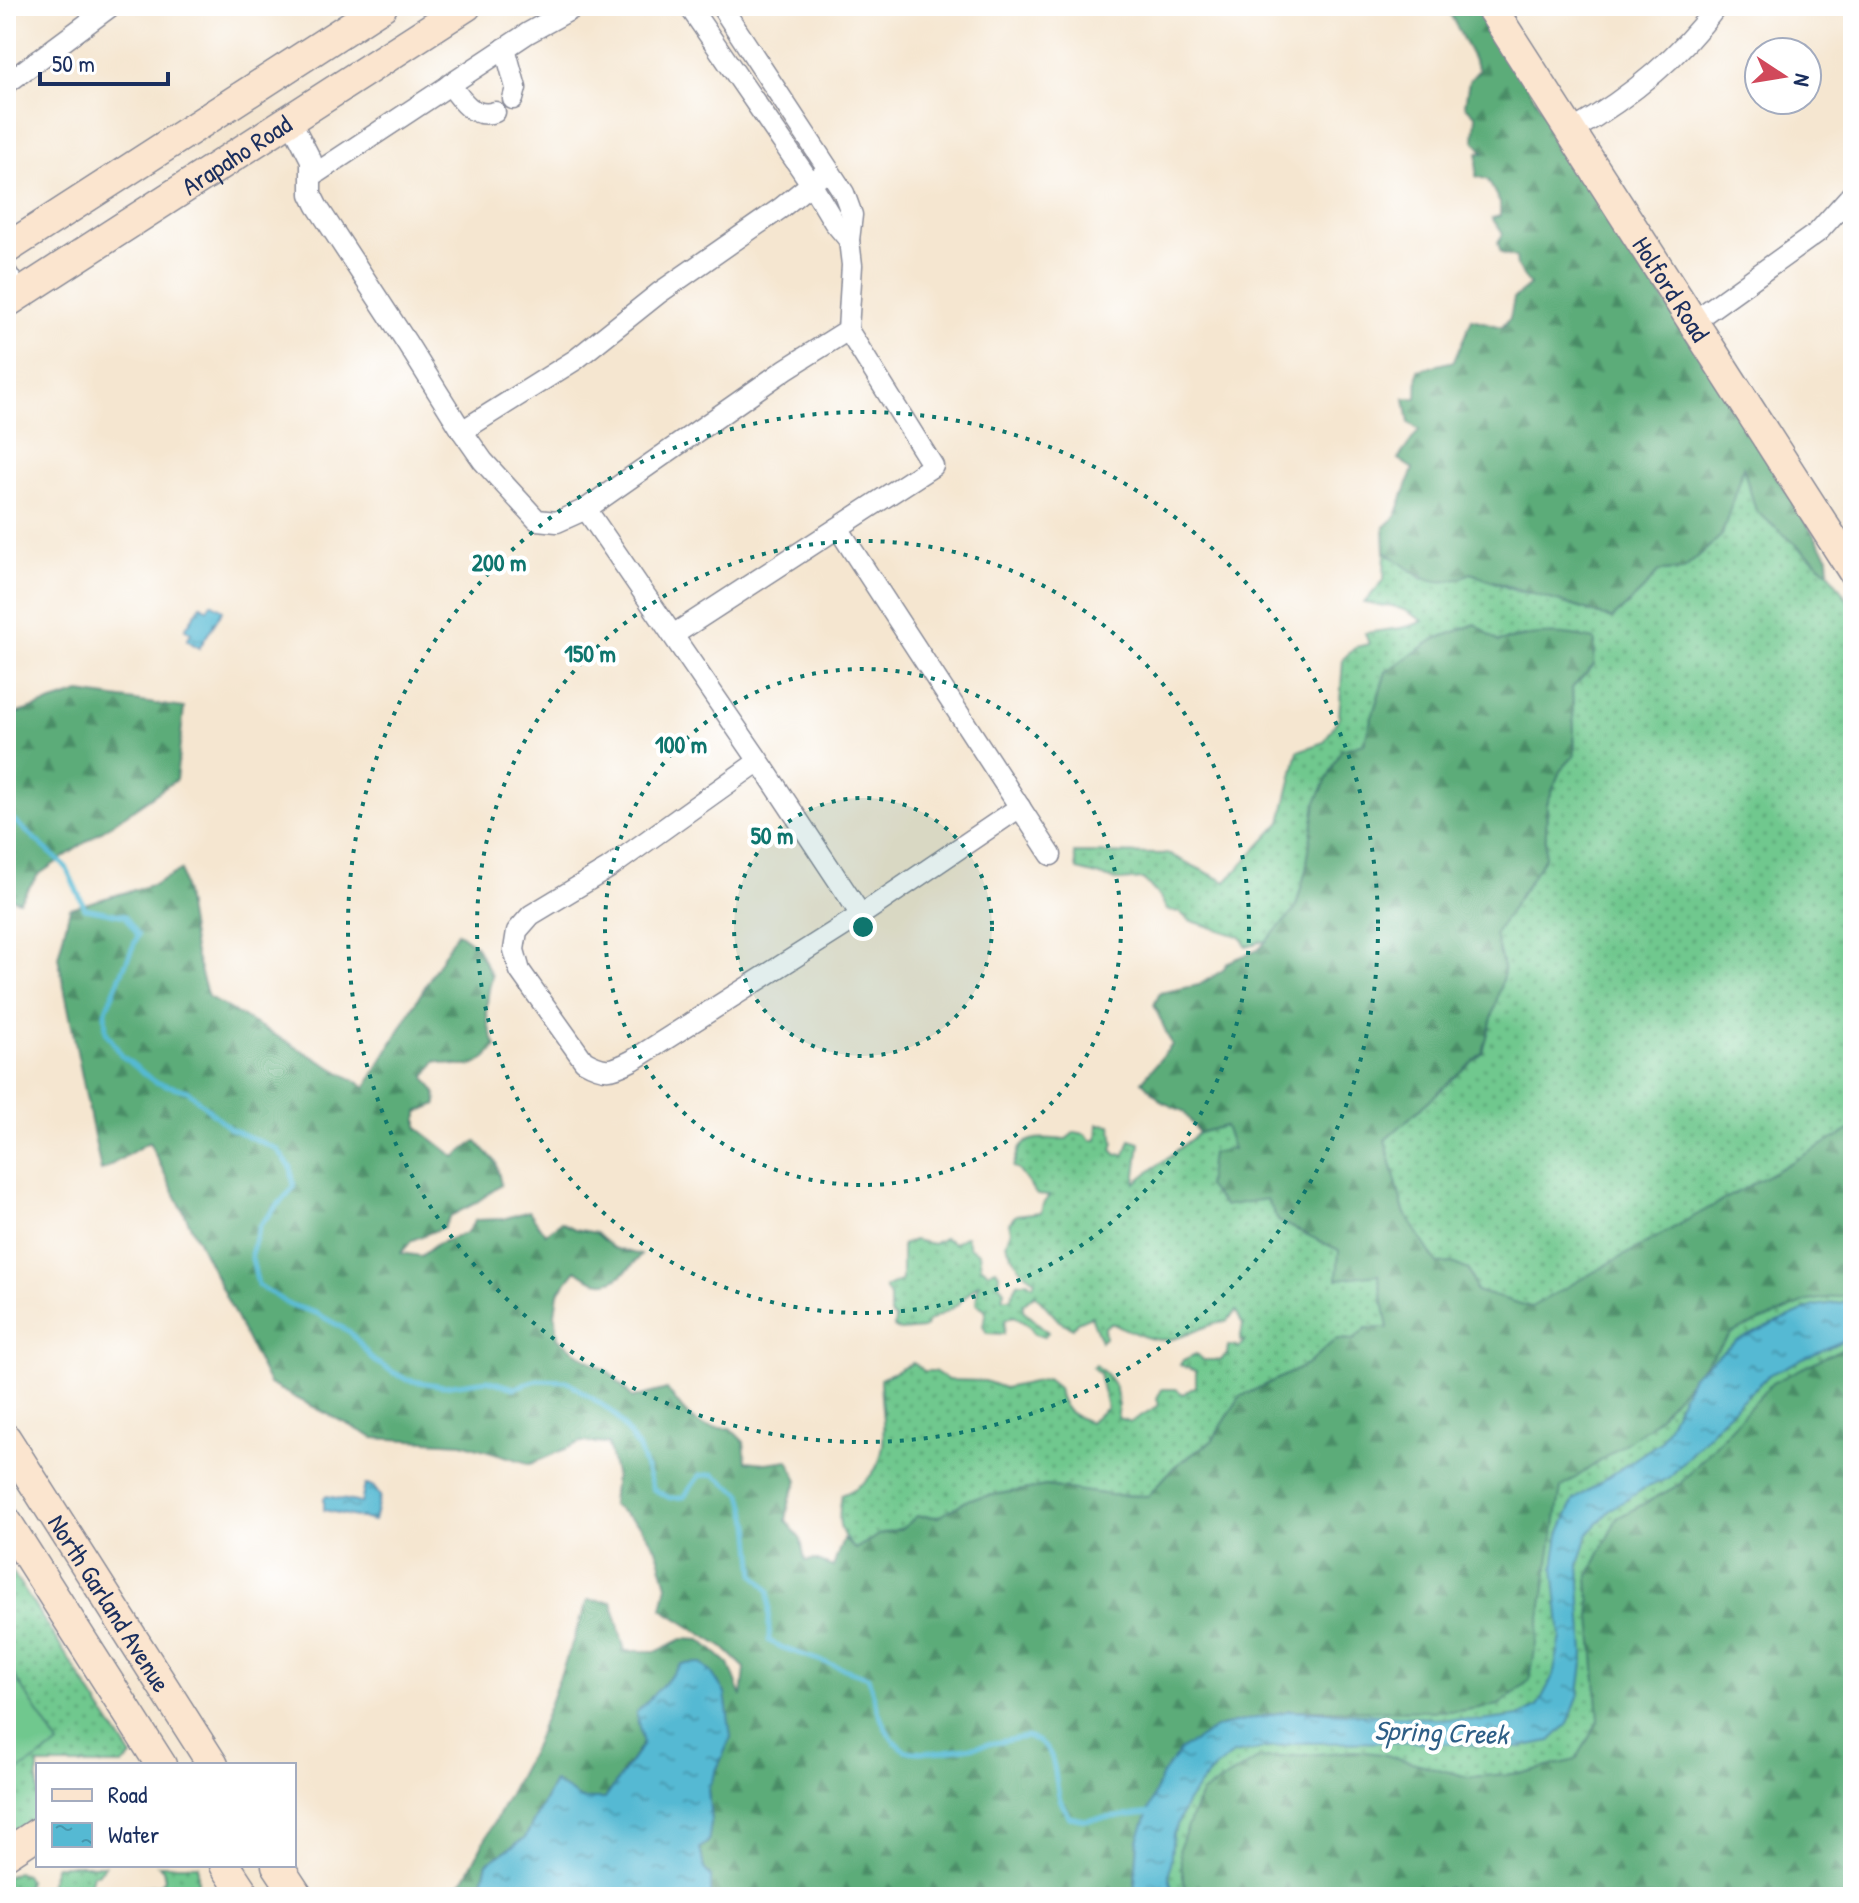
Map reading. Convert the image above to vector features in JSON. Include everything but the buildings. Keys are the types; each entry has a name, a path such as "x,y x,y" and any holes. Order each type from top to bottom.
{"main road":[{"name":"Arapaho Road","path":"6,249 382,6"},
{"name":"Arapaho Road","path":"11,290 291,121 466,6"},
{"name":"Holford Road","path":"1490,6 1853,571"},
{"name":"North Garland Avenue","path":"6,1439 212,1763"},
{"name":"North Garland Avenue","path":"6,1521 154,1762"},
{"path":"154,1762 195,1736"},
{"path":"6,1854 36,1834"},
{"path":"226,1867 246,1897"},
{"path":"278,1867 298,1897"}],"street":[{"path":"312,176 505,48 577,6"},
{"path":"689,6 849,240"},
{"path":"673,635 933,466 848,330 852,215 844,193 721,6"},
{"path":"1572,131 1632,92 1676,54 1717,6"},
{"path":"6,84 96,10"},
{"path":"505,48 516,88 513,99"},
{"path":"450,84 464,104 477,114 495,112"},
{"path":"291,121 311,160 311,194 317,206 483,461 537,520 557,522 586,509 848,330"},
{"path":"462,431 575,360 659,293 781,208 828,170"},
{"path":"1694,321 1818,232 1853,193"},
{"path":"586,509 861,915"},
{"path":"838,528 1051,855"},
{"path":"759,761 609,868 531,915 517,931 514,950 520,971 584,1061 596,1068 612,1070 633,1060 861,915 1020,807"}],"green space":[{"path":"1446,6 1476,6 1828,557 1829,572 1756,511 1743,467 1722,535 1683,570 1659,571 1612,619 1471,573 1446,581 1425,578 1385,551 1384,527 1396,516 1413,469 1398,459 1419,430 1409,423 1405,398 1417,398 1418,370 1454,361 1472,319 1502,327 1510,318 1514,298 1530,285 1517,267 1516,257 1501,253 1498,242 1503,234 1492,218 1500,216 1500,203 1488,180 1476,176 1478,153 1484,153 1474,140 1476,116 1465,105 1469,81 1479,70"},
{"path":"1742,465 1799,548 1829,572 1853,608 1853,1897 1149,1897 1158,1812 1231,1750 1342,1732 1190,1495 1530,1308 1476,1291 1452,1264 1437,1264 1404,1212 1385,1140 1483,1052 1504,972 1494,934 1545,857 1547,804 1560,771 1575,754 1572,688 1594,665 1524,636 1401,664 1386,672 1364,743 1306,870 1295,910 1268,940 1246,946 1241,937 1167,910 1160,897 1143,879 1120,881 1077,870 1074,853 1169,854 1226,882 1281,822 1298,751 1324,742 1339,717 1343,659 1356,647 1369,644 1365,633 1402,628 1423,621 1400,609 1364,603 1384,580 1385,551 1422,579 1471,573 1516,591 1545,596 1612,619 1659,571 1683,570 1722,535"},
{"path":"1476,624 1498,642 1546,635 1595,640 1594,665 1572,688 1575,755 1560,771 1547,804 1545,857 1495,934 1504,972 1483,1052 1385,1140 1404,1212 1437,1264 1452,1263 1469,1270 1476,1291 1531,1307 1853,1128 1853,1294 1808,1301 1732,1333 1650,1426 1561,1488 1530,1680 1499,1705 1459,1711 1291,1710 1217,1727 1138,1840 1134,1897 711,1897 711,1876 704,1869 700,1848 708,1842 711,1823 708,1789 723,1750 643,1743 605,1799 581,1799 554,1782 525,1838 487,1863 478,1897 450,1897 466,1876 534,1746 588,1600 612,1602 625,1651 658,1651 682,1639 701,1640 729,1664 742,1697 745,1668 724,1648 662,1609 667,1585 657,1550 641,1526 612,1505 615,1473 608,1444 581,1442 531,1464 462,1443 374,1438 269,1384 149,1142 101,1171 58,957 70,908 155,884 181,870 194,950 208,997 366,1087 457,932 475,945 492,976 487,1012 496,1046 483,1061 469,1066 436,1061 425,1077 436,1093 437,1104 418,1112 418,1128 455,1157 476,1141 496,1162 501,1185 450,1216 444,1227 412,1240 401,1253 421,1256 437,1244 466,1233 476,1220 503,1219 529,1211 545,1234 561,1222 575,1229 596,1233 613,1248 641,1255 626,1272 612,1281 595,1281 576,1270 558,1293 555,1314 558,1338 609,1372 633,1398 667,1389 686,1414 700,1424 730,1428 744,1442 746,1461 766,1463 788,1460 798,1480 786,1520 801,1540 805,1561 815,1560 833,1567 843,1539 855,1549 881,1534 903,1528 917,1516 938,1517 970,1499 1046,1486 1110,1495 1148,1496 1175,1466 1212,1441 1240,1397 1307,1365 1336,1339 1354,1340 1366,1328 1388,1328 1378,1274 1337,1279 1339,1250 1278,1221 1267,1199 1224,1206 1207,1186 1211,1153 1233,1149 1225,1126 1199,1133 1183,1111 1162,1102 1142,1081 1172,1045 1154,1005 1160,993 1199,985 1223,970 1228,962 1258,950 1295,910 1306,870 1316,802 1341,750 1364,743 1386,672 1435,639"},
{"path":"80,693 184,708 176,780 38,875 19,901 6,896 6,719"},
{"path":"1098,1124 1111,1125 1112,1150 1117,1155 1125,1154 1130,1140 1140,1143 1135,1183 1199,1133 1225,1125 1233,1150 1279,1221 1339,1250 1378,1274 1389,1328 1354,1340 1336,1339 1307,1365 1240,1397 1212,1441 1175,1466 1148,1496 1110,1495 1046,1486 970,1499 938,1517 917,1516 903,1528 881,1534 855,1549 841,1531 842,1495 872,1474 879,1461 883,1446 880,1379 913,1363 948,1380 985,1381 1004,1388 1047,1379 1058,1388 1061,1401 1068,1410 1089,1422 1107,1408 1099,1373 1092,1367 1096,1365 1115,1388 1118,1418 1131,1422 1159,1405 1157,1398 1162,1389 1176,1389 1183,1394 1196,1386 1196,1371 1180,1365 1183,1360 1196,1354 1203,1360 1221,1360 1227,1354 1228,1346 1239,1348 1244,1341 1240,1341 1243,1325 1236,1311 1227,1321 1164,1340 1148,1338 1110,1323 1104,1328 1105,1337 1101,1341 1091,1316 1077,1322 1073,1328 1059,1321 1035,1294 1023,1304 1023,1310 1048,1332 1044,1337 1034,1334 1030,1327 1014,1316 1005,1320 1004,1334 987,1333 983,1326 986,1310 976,1303 978,1284 956,1306 928,1322 923,1329 900,1331 894,1327 890,1297 885,1288 902,1280 902,1245 913,1240 933,1244 944,1238 954,1243 966,1236 969,1247 979,1253 981,1266 988,1272 996,1269 1000,1275 999,1284 1004,1290 1002,1298 1010,1298 1018,1283 1027,1281 1033,1285 1035,1280 1025,1273 1006,1243 1011,1231 1009,1223 1016,1215 1041,1212 1049,1196 1037,1195 1013,1167 1018,1152 1029,1141 1041,1138 1065,1140 1075,1132 1097,1140"},
{"path":"1853,1343 1853,1897 1472,1897 1447,1888 1437,1897 1186,1897 1179,1848 1201,1794 1258,1759 1354,1751 1382,1754 1468,1777 1523,1773 1576,1760 1599,1720 1588,1578 1617,1518 1679,1485 1772,1383"},
{"path":"6,1562 132,1757 124,1763 36,1763 36,1819 6,1838"},
{"path":"6,1663 59,1745 6,1779"},
{"path":"55,1867 103,1867 93,1874 91,1882 78,1897 45,1897"},
{"path":"160,1867 198,1867 198,1897 162,1897 161,1893 152,1890 135,1897 138,1887 160,1885 165,1879"},
{"path":"16,1872 25,1875 28,1880 24,1897 6,1897 6,1877"}],"water":[{"path":"211,603 223,610 199,648 187,640 191,633 185,629 201,605 207,609"},
{"name":"Spring Creek","path":"1853,1301 1853,1336 1770,1374 1725,1416 1669,1478 1643,1489 1609,1511 1588,1534 1579,1565 1584,1655 1579,1694 1568,1724 1550,1741 1520,1747 1423,1742 1297,1743 1233,1754 1211,1772 1187,1801 1173,1834 1169,1876 1174,1897 1134,1897 1138,1840 1162,1774 1180,1751 1217,1727 1291,1710 1482,1721 1519,1716 1537,1707 1553,1677 1561,1637 1554,1567 1559,1534 1574,1500 1660,1442 1692,1376 1736,1341 1814,1306"},
{"path":"365,1485 373,1486 380,1496 374,1521 324,1510 324,1498 327,1496 361,1503"},
{"path":"700,1663 711,1672 725,1693 731,1737 708,1789 711,1823 708,1842 700,1848 704,1869 711,1876 711,1897 478,1897 487,1863 525,1838 554,1782 581,1799 605,1799 643,1744 636,1713 682,1664"}],"waterway":[{"path":"6,813 66,867 85,908 125,916 138,935 105,1012 106,1032 122,1056 155,1082 188,1091 229,1128 277,1149 291,1168 294,1187 260,1225 251,1254 258,1285 288,1304 316,1313 350,1332 374,1361 407,1380 444,1386 487,1380 514,1388 537,1380 567,1381 614,1413 639,1449 653,1489 670,1498 684,1497 699,1476 713,1474 742,1494 750,1524 755,1575 769,1591 769,1641 868,1677 884,1726 903,1749 912,1752 943,1751 1026,1737 1045,1746 1050,1753 1060,1799 1069,1817 1086,1820 1151,1813"}]}
